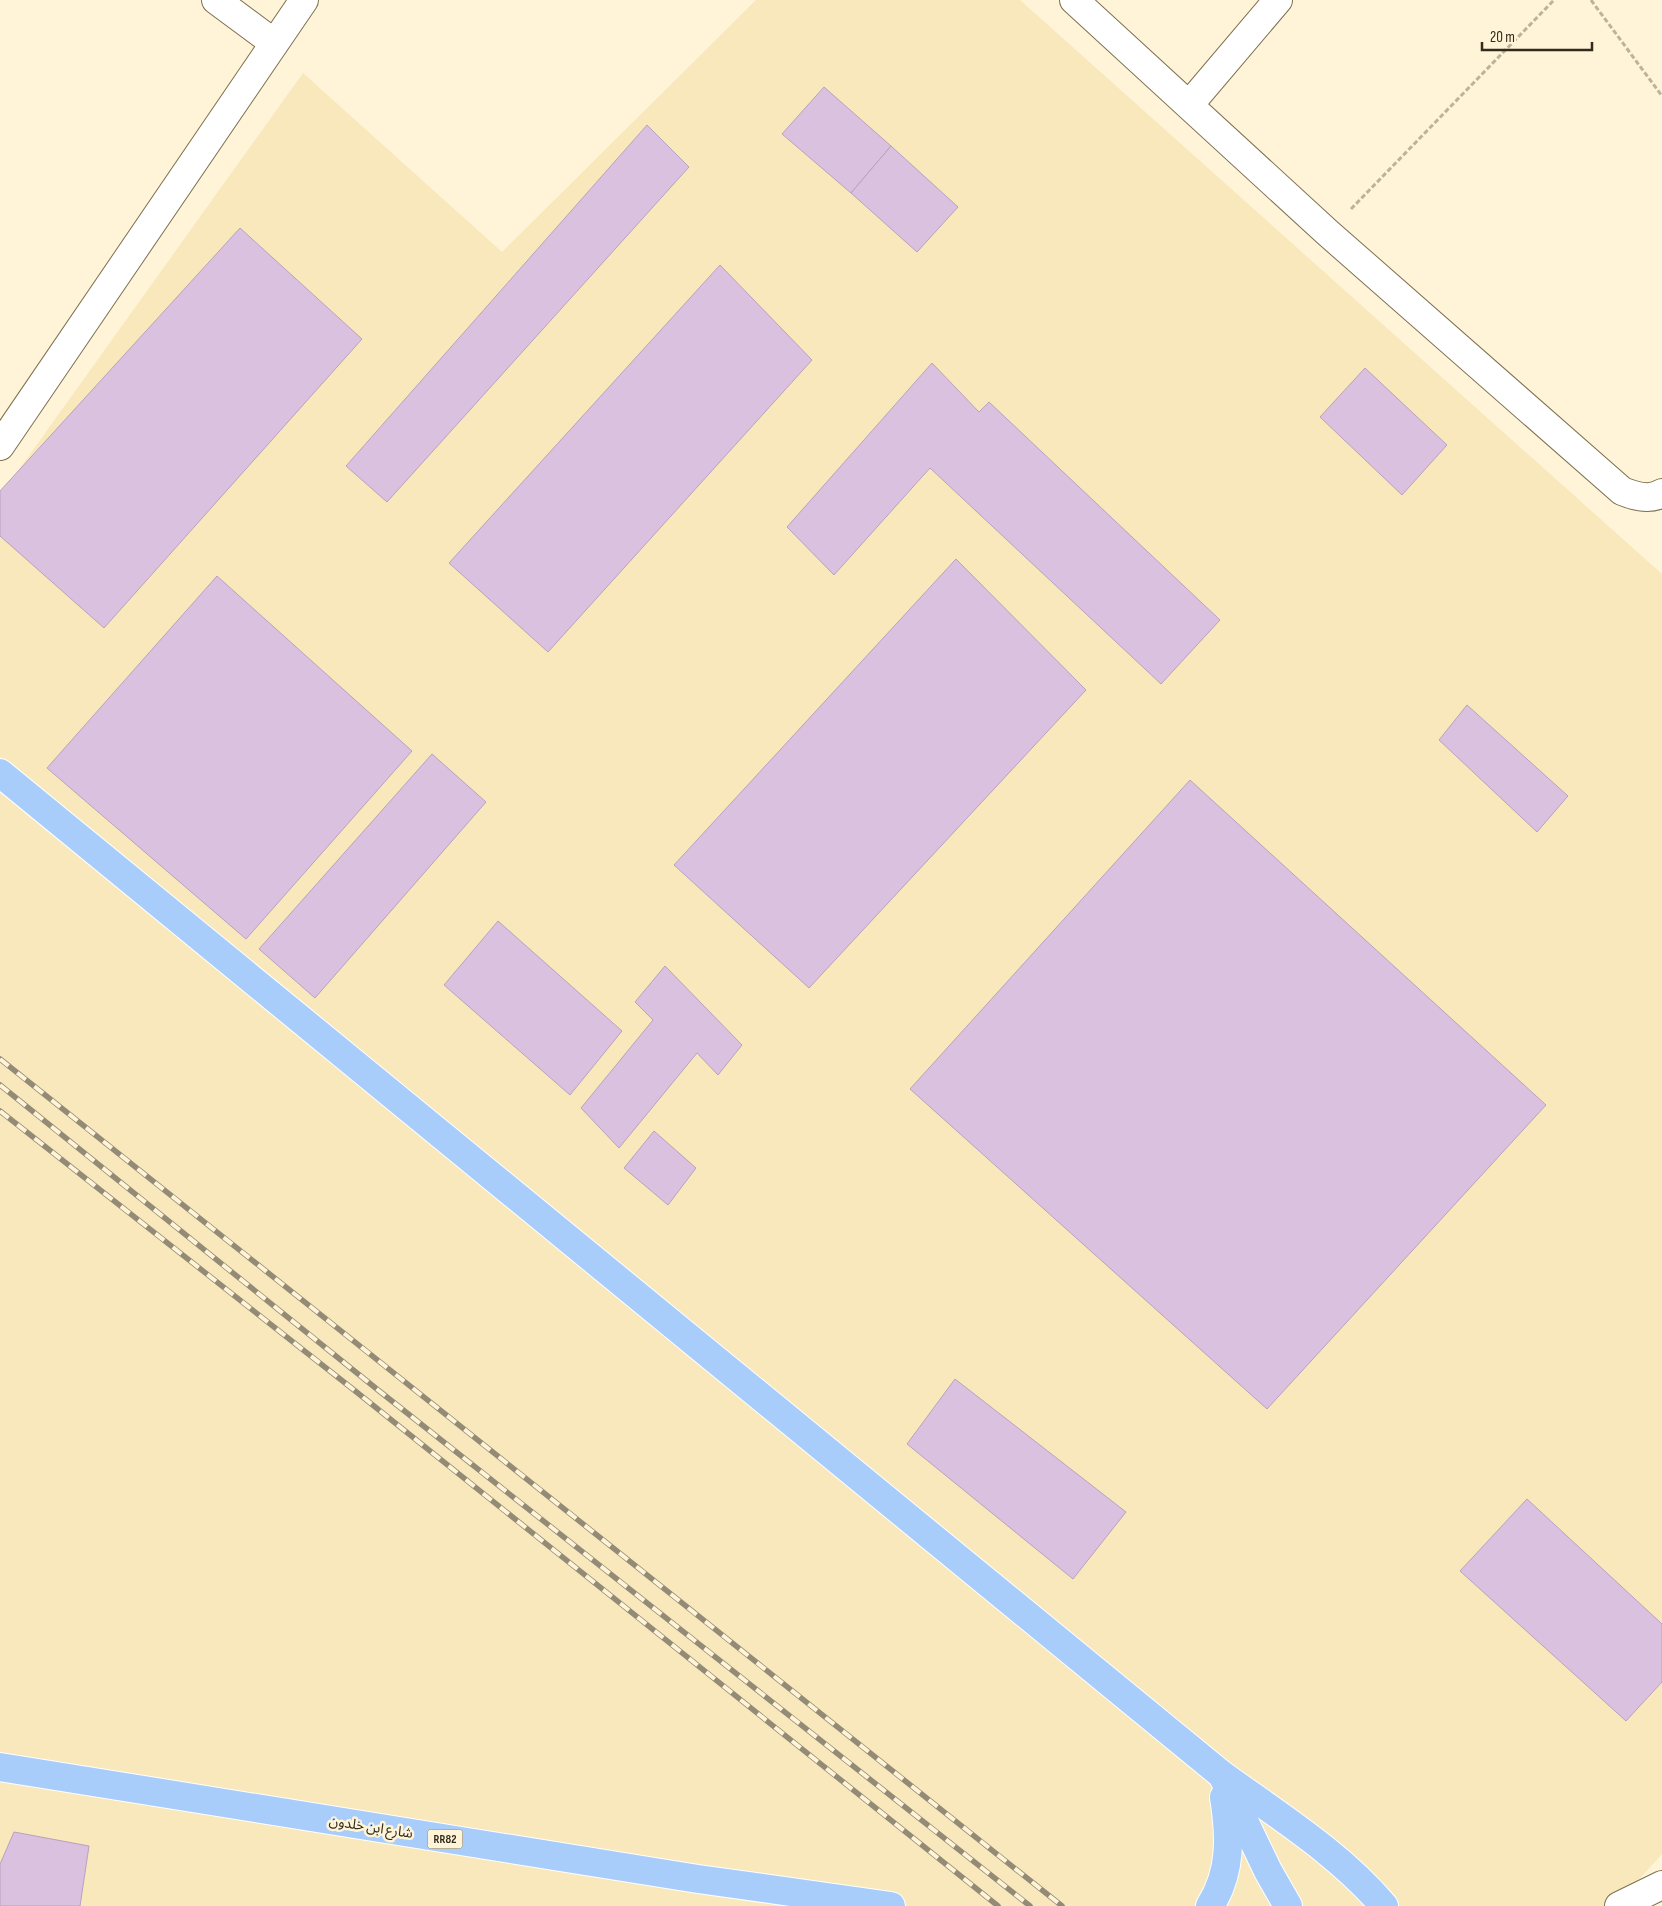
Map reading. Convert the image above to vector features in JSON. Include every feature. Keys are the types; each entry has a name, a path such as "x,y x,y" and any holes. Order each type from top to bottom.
{"main road":[{"path":"0,773 1221,1774 1338,1859 1365,1884 1384,1906"},
{"name":"شارع ابن خلدون","path":"0,1767 698,1879 891,1906"},
{"path":"1210,1906 1217,1895 1228,1863 1229,1829 1221,1774"},
{"path":"1221,1774 1268,1872 1288,1906"}],"street":[{"path":"216,0 274,43"},
{"path":"0,446 304,0"},
{"path":"1074,0 1328,233 1622,491 1637,497 1662,493"},
{"path":"1189,105 1278,0"},
{"path":"1619,1906 1662,1886"}],"path":[{"path":"1328,233 1554,0"},
{"path":"1591,0 1662,96"}],"shaded area":[{"path":"756,0 1020,0 1662,574 1662,1854 1615,1906 0,1906 0,496 303,73 502,252"}],"building":[{"path":"824,87 891,146 851,193 782,134"},
{"path":"647,125 689,167 387,502 346,466"},
{"path":"891,146 958,207 917,252 851,193"},
{"path":"240,228 362,339 104,628 0,536 0,491"},
{"path":"720,265 812,360 548,652 449,563"},
{"path":"932,363 979,412 989,402 1220,620 1161,684 930,468 834,575 787,527"},
{"path":"1365,368 1447,445 1402,495 1320,417"},
{"path":"956,559 1086,690 809,988 674,865"},
{"path":"217,576 412,751 246,939 47,768"},
{"path":"1467,705 1568,796 1537,832 1439,740"},
{"path":"432,754 486,802 315,998 259,949"},
{"path":"1190,780 1546,1105 1267,1409 910,1089"},
{"path":"498,921 622,1031 570,1095 444,985"},
{"path":"665,966 742,1045 718,1075 697,1053 619,1148 581,1108 653,1020 635,1002"},
{"path":"654,1131 696,1168 668,1205 624,1168"},
{"path":"955,1379 1126,1512 1073,1579 907,1444"},
{"path":"1527,1499 1662,1624 1662,1682 1626,1721 1460,1571"},
{"path":"14,1832 89,1846 80,1906 0,1906 0,1864"}],"railway":[{"path":"0,1059 1062,1906"},
{"path":"0,1085 378,1390 1030,1906"},
{"path":"0,1111 354,1390 998,1906"}]}
